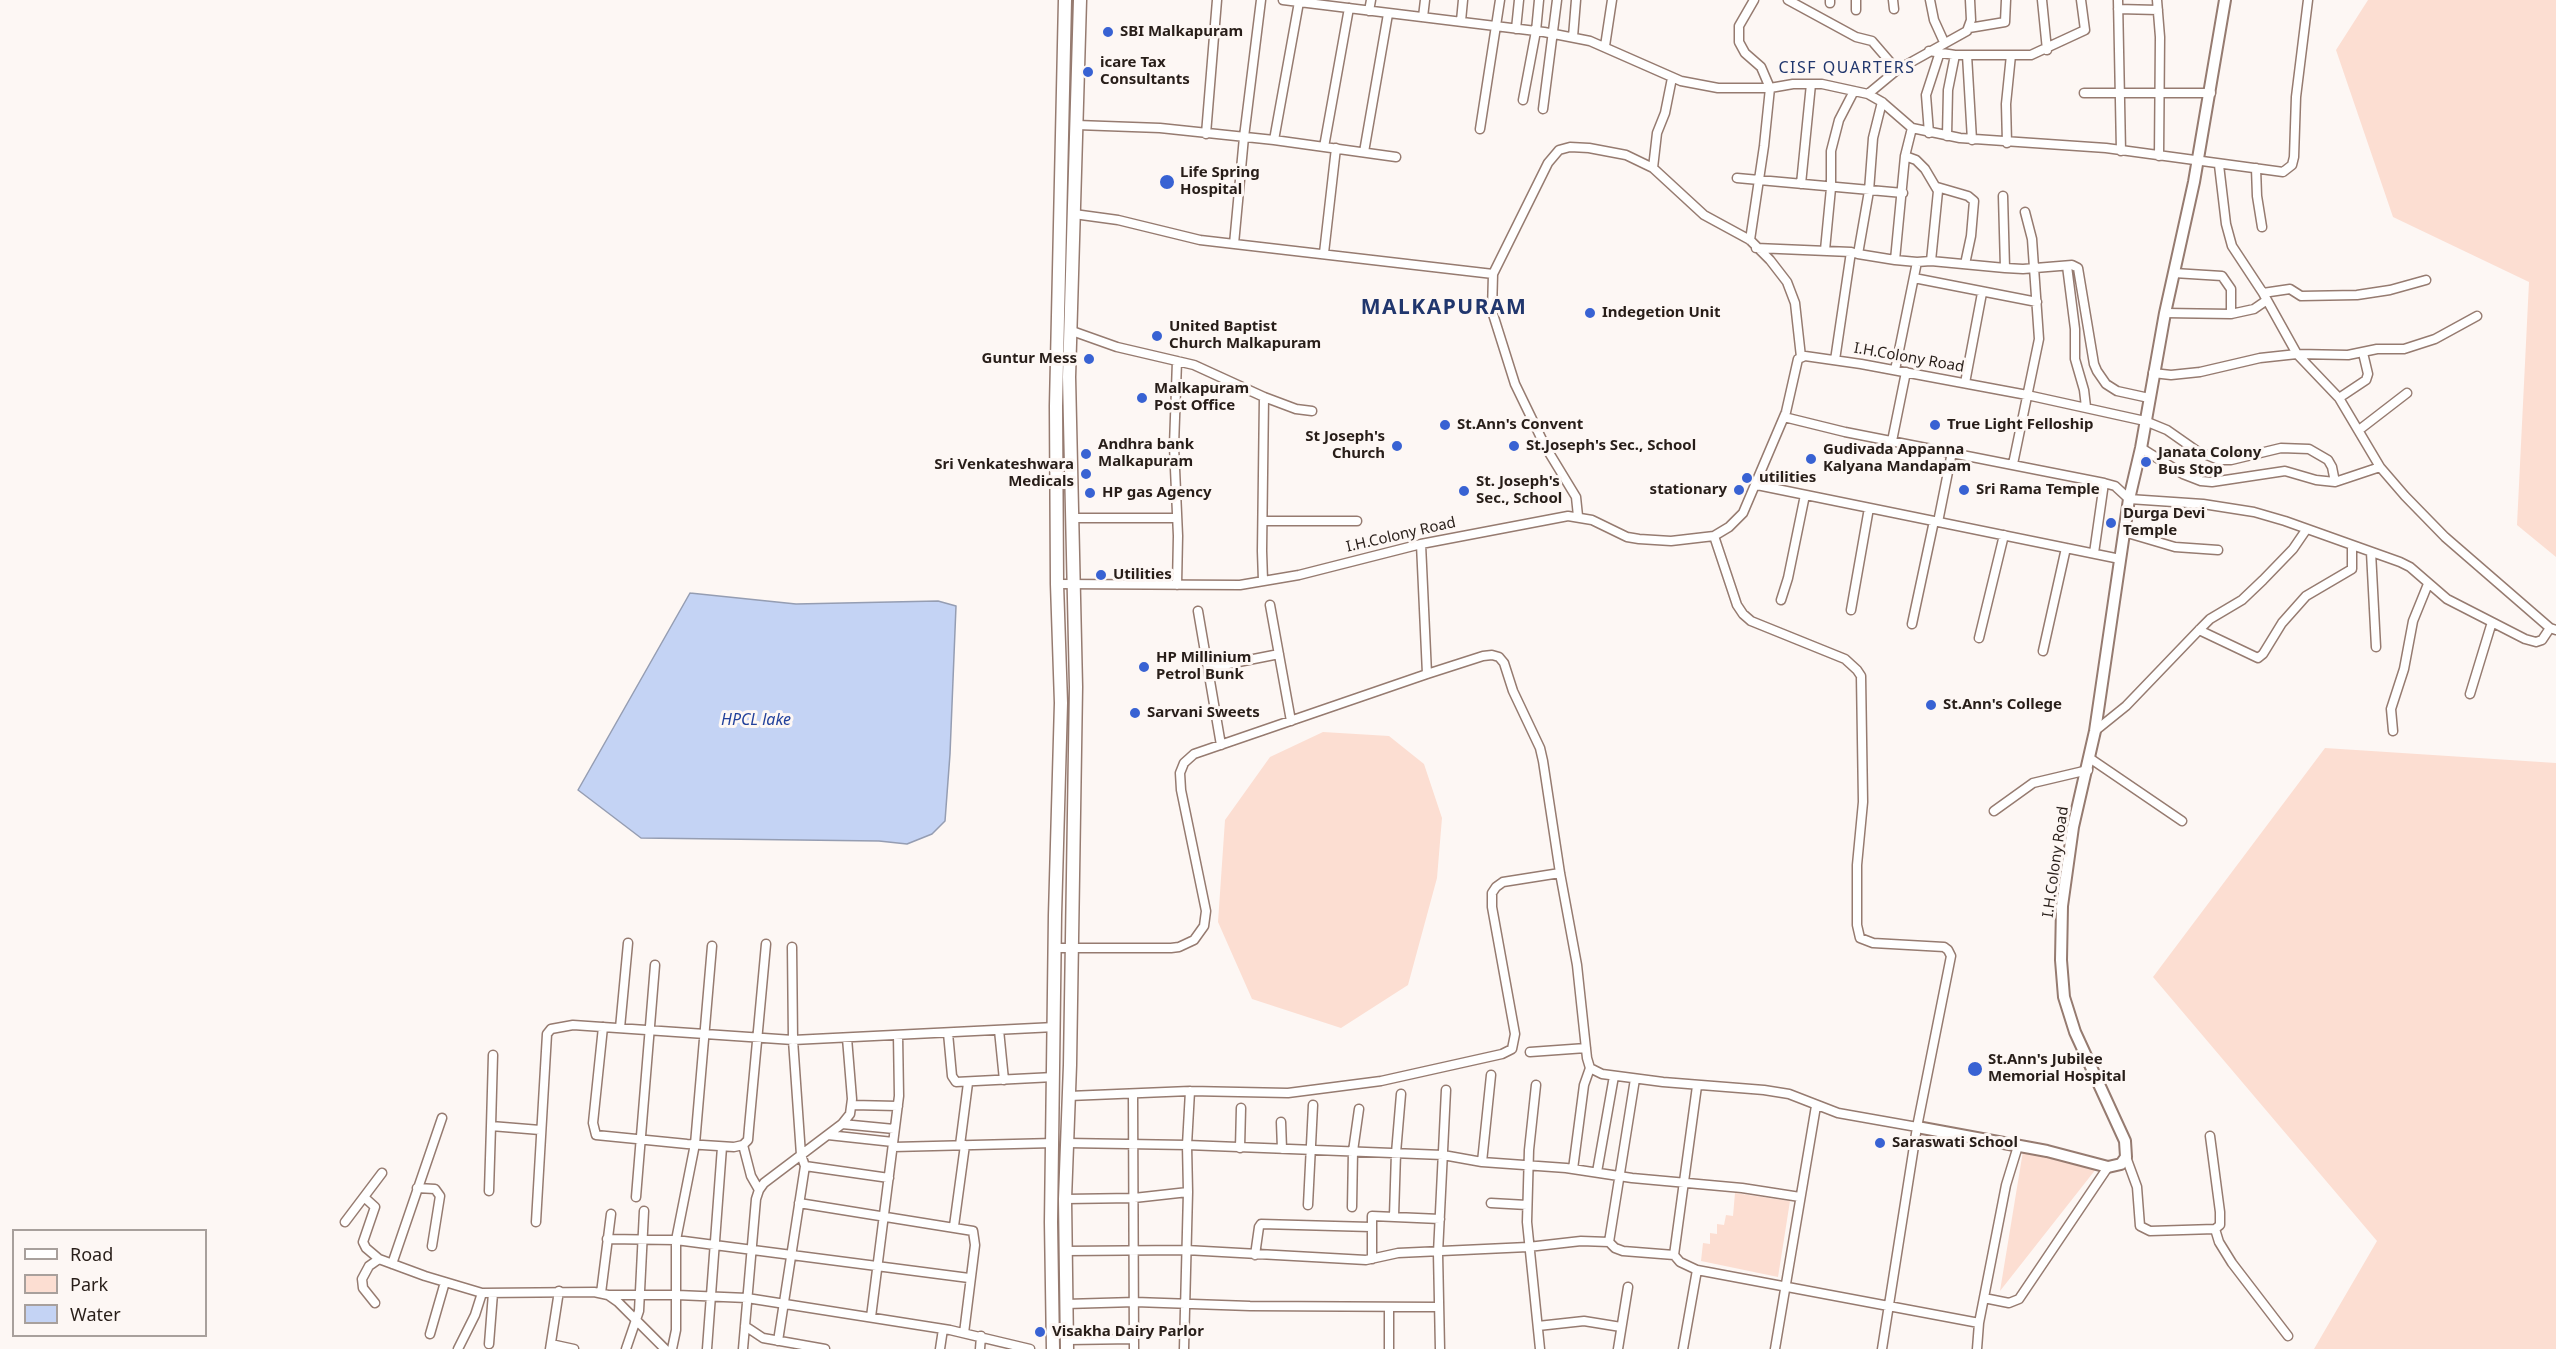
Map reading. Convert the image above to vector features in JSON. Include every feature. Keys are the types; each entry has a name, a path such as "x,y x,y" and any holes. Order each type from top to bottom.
{"main road":[{"path":"1065,0 1056,457 1061,703 1054,1077 1065,1199 1067,1344"},
{"path":"1053,1349 1051,1232 1060,1143 1069,1096 1072,949 1076,687 1072,584 1070,377 1080,0"}],"street":[{"path":"1206,134 1217,0"},
{"path":"1234,244 1244,137 1261,0"},
{"path":"1283,0 1325,3 1388,14 1461,21 1573,37 1605,46 1672,78 1718,88 1770,88 1822,84 1868,94 1882,102 1912,128 1929,133 1972,140 2069,145 2283,172 2292,165 2296,97 2308,0"},
{"path":"1369,10 1371,0"},
{"path":"1423,17 1425,0"},
{"path":"1461,21 1463,0"},
{"path":"1480,129 1500,0"},
{"path":"1516,29 1519,0"},
{"path":"1523,100 1536,31 1539,0"},
{"path":"1543,109 1557,0"},
{"path":"1573,37 1576,0"},
{"path":"1605,46 1612,0"},
{"path":"1753,244 1770,88 1761,67 1745,53 1739,42 1739,26 1754,0"},
{"path":"1788,0 1856,37 1872,41 1897,70"},
{"path":"1856,0 1856,10"},
{"path":"1930,0 1934,20 1944,42"},
{"path":"1970,0 1970,28"},
{"path":"1868,94 1897,70 1970,28 2005,22 2006,0"},
{"path":"2042,0 2047,50"},
{"path":"1929,51 1955,56 2031,55 2047,50 2085,30 2081,0"},
{"path":"2157,0 2160,93 2159,156"},
{"name":"I.H.Colony Road","path":"2126,1157 2125,1141 2075,1032 2062,986 2062,906 2073,827 2096,731 2129,499 2211,93 2225,0"},
{"path":"1274,140 1299,2"},
{"path":"2121,151 2118,5 2158,10"},
{"path":"1324,147 1349,8"},
{"path":"1364,152 1388,14"},
{"path":"1929,133 1926,95 1940,52"},
{"path":"1967,55 1972,140"},
{"path":"2007,143 2006,104 2012,55"},
{"path":"1947,136 1948,90 1955,56"},
{"path":"1653,168 1657,133 1672,78"},
{"path":"1800,184 1811,84"},
{"path":"1825,250 1832,152 1839,120 1854,91"},
{"path":"2084,93 2211,93"},
{"path":"1835,360 1869,191 1873,138 1882,102"},
{"path":"1077,125 1160,128 1274,140 1396,157"},
{"path":"1895,260 1905,156 1912,128"},
{"path":"1578,516 1576,497 1545,446 1515,384 1492,311 1493,274 1548,163 1559,150 1570,147 1626,155 1653,168 1704,215 1753,244 1770,260 1787,282 1799,322 1801,357 1796,362 1784,417 1743,513 1729,527 1714,536 1737,604 1743,614 1751,621 1845,659 1861,676 1863,802 1857,865 1858,932 1865,941 1944,947 1951,956 1917,1127 1882,1349"},
{"path":"1324,253 1336,148"},
{"path":"1905,156 1919,163 1937,187 1968,196 1974,201 1971,236 1965,264"},
{"path":"1784,417 2104,483 2115,486 2129,499 2203,504 2254,512 2285,521 2410,567 2447,599 2525,639 2536,642 2549,633 2445,537 2380,467 2339,398 2297,354 2265,296 2230,241 2220,165"},
{"path":"2256,168 2257,196 2262,227"},
{"path":"1737,178 1903,193"},
{"path":"1931,261 1937,187"},
{"path":"2003,196 2005,268"},
{"path":"2013,464 2039,346 2032,239 2025,212"},
{"path":"1074,214 1118,220 1200,240 1493,274"},
{"path":"1753,244 1855,253 1917,262 1931,261 2005,268 2033,269 2067,266 2078,268 2097,371 2106,384 2117,391 2149,398"},
{"path":"1895,370 1917,262"},
{"path":"2067,266 2075,329 2075,359 2084,390 2086,407"},
{"path":"2174,273 2222,276 2231,289 2230,314"},
{"path":"1914,278 2037,302"},
{"path":"2165,313 2230,314 2254,309 2265,296 2290,288 2301,297 2357,295 2390,290 2426,280"},
{"path":"1965,383 1982,293"},
{"path":"2153,373 2171,375 2200,372 2260,358 2297,354 2397,350 2426,342 2477,316"},
{"path":"1072,331 1118,347 1178,361 1225,378 1264,397 1296,409 1312,411"},
{"path":"2339,398 2366,380 2368,374 2363,353"},
{"name":"I.H.Colony Road","path":"1801,357 1835,360 1906,372 2086,407 2145,421"},
{"path":"1177,585 1174,440 1178,361"},
{"path":"1892,441 1906,372"},
{"path":"2359,430 2407,393"},
{"path":"1263,581 1264,397"},
{"path":"2145,421 2168,430 2197,451 2219,460 2230,460 2281,448 2314,451 2328,460 2335,482"},
{"path":"2141,448 2172,468 2201,481 2212,482 2285,471 2316,480 2335,482 2380,467"},
{"path":"1912,624 1952,452"},
{"path":"1056,457 1072,458"},
{"path":"2094,554 2104,483"},
{"path":"1756,485 2120,559"},
{"path":"1781,600 1788,578 1805,495"},
{"path":"1851,610 1869,508"},
{"name":"I.H.Colony Road","path":"1057,584 1240,585 1299,575 1421,544 1554,518 1578,516 1592,520 1627,537 1639,539 1671,541 1714,536"},
{"path":"1072,518 1177,518"},
{"path":"1263,521 1357,521"},
{"path":"2096,731 2126,706 2210,619 2242,600 2256,587 2293,549 2306,530"},
{"path":"2124,532 2175,547 2218,550"},
{"path":"1979,638 2004,535"},
{"path":"1421,544 1427,674"},
{"path":"2199,630 2258,658 2282,623 2306,596 2352,569 2352,546"},
{"path":"2043,651 2066,548"},
{"path":"2371,552 2376,647"},
{"path":"2392,731 2391,714 2404,669 2415,613 2428,584"},
{"path":"1270,605 1291,722"},
{"path":"1198,611 1221,744"},
{"path":"2470,694 2492,622"},
{"path":"1208,668 1279,654"},
{"path":"1055,948 1171,948 1194,940 1204,926 1206,911 1180,790 1180,773 1184,763 1194,754 1427,674 1484,656 1499,657 1504,663 1513,691 1540,748 1577,965 1590,1068 1584,1085 1573,1169"},
{"path":"1994,811 2033,783 2089,765 2182,821"},
{"path":"1069,1096 1190,1092 1288,1093 1373,1083 1449,1068 1502,1054 1512,1049 1515,1034 1492,907 1492,893 1496,886 1503,882 1560,873"},
{"path":"620,1028 628,943"},
{"path":"603,1027 594,1130 596,1135 722,1147 743,1145 748,1140 766,944"},
{"path":"672,1349 676,1330 676,1240 695,1144 712,946"},
{"path":"778,1341 805,1166 801,1155 793,1040 792,947"},
{"path":"636,1197 656,965"},
{"path":"536,1222 547,1034 551,1029 563,1025 793,1040 1054,1027"},
{"path":"999,1030 1004,1080"},
{"path":"948,1033 953,1079 961,1083 1054,1077"},
{"path":"871,1317 900,1090 898,1035"},
{"path":"743,1349 759,1190 764,1183 842,1124 850,1114 852,1105 847,1038"},
{"path":"1530,1052 1586,1047"},
{"path":"489,1191 493,1054"},
{"path":"1590,1068 1595,1073 1635,1079 1790,1094 1838,1113 2018,1146 2108,1167 2121,1164 2126,1157"},
{"path":"1482,1162 1491,1076"},
{"path":"1597,1172 1614,1076"},
{"path":"1610,1242 1635,1079"},
{"path":"954,1226 968,1083"},
{"path":"1536,1085 1527,1205 1528,1247 1540,1349"},
{"path":"1674,1255 1696,1086"},
{"path":"1440,1349 1438,1253 1446,1090"},
{"path":"1184,1349 1190,1092"},
{"path":"1133,1094 1134,1349"},
{"path":"1394,1216 1401,1094"},
{"path":"852,1105 898,1106"},
{"path":"1308,1205 1313,1106"},
{"path":"1775,1349 1816,1106"},
{"path":"1240,1148 1241,1108"},
{"path":"1352,1207 1353,1151 1359,1109"},
{"path":"392,1264 442,1118"},
{"path":"1281,1122 1282,1149"},
{"path":"842,1124 894,1129"},
{"path":"491,1126 540,1130"},
{"path":"828,1135 893,1144 1187,1145 1443,1155 1482,1162 1573,1169 1800,1197"},
{"path":"2126,1157 2137,1187 2140,1226 2150,1231 2215,1229 2220,1225 2220,1212 2210,1136"},
{"path":"743,1145 751,1176 759,1190"},
{"path":"1977,1349 1978,1323 2006,1185 2018,1146"},
{"path":"707,1349 722,1147"},
{"path":"805,1166 889,1178"},
{"path":"1984,1298 2009,1303 2019,1299 2108,1167"},
{"path":"345,1221 382,1173"},
{"path":"417,1188 435,1189 440,1196 432,1246"},
{"path":"1065,1199 1134,1198 1188,1192"},
{"path":"364,1197 375,1207 363,1242 366,1248 379,1259 482,1293 559,1292 747,1298 943,1329 1030,1349"},
{"path":"799,1203 974,1231 964,1333"},
{"path":"1491,1203 1527,1205"},
{"path":"626,1349 637,1321 644,1211"},
{"path":"604,1294 607,1239 611,1214"},
{"path":"1372,1259 1372,1216 1440,1219"},
{"path":"1255,1255 1261,1224 1371,1227"},
{"path":"2215,1229 2219,1242 2232,1263 2288,1336"},
{"path":"607,1239 676,1240 716,1244 969,1278"},
{"path":"1065,1251 1186,1250 1372,1259 1398,1253 1438,1253 1528,1247 1581,1240 1610,1242 1618,1250 1674,1255 1680,1262 1697,1270 1978,1323"},
{"path":"375,1302 363,1288 362,1279 369,1266 379,1259"},
{"path":"1683,1349 1697,1270"},
{"path":"430,1334 445,1282"},
{"path":"1618,1349 1628,1287"},
{"path":"559,1292 550,1347 574,1349"},
{"path":"458,1349 475,1315 482,1293"},
{"path":"489,1344 493,1293"},
{"path":"604,1294 637,1321 665,1349"},
{"path":"1066,1304 1135,1302 1439,1307"},
{"path":"1389,1307 1389,1349"},
{"path":"1538,1326 1584,1322 1621,1327"},
{"path":"745,1326 763,1338 825,1349"},
{"path":"940,1349 943,1329"},
{"path":"980,1349 981,1336"},
{"path":"1067,1344 1134,1339"}],"green space":[{"path":"2368,0 2556,0 2556,557 2517,525 2529,282 2393,217 2336,50"},
{"path":"1323,732 1389,736 1424,764 1442,818 1437,878 1408,985 1341,1028 1252,999 1218,922 1225,820 1270,757"},
{"path":"2325,748 2556,763 2556,1349 2314,1349 2377,1241 2153,977"},
{"path":"2023,1151 2096,1169 2000,1291"},
{"path":"1735,1193 1790,1201 1778,1277 1701,1261 1703,1243 1710,1244 1710,1233 1717,1234 1717,1224 1724,1225 1726,1215 1733,1216"}],"water":[{"name":"HPCL lake","path":"690,593 796,604 938,601 956,606 945,821 932,834 907,844 879,841 641,838 578,790"}],"place":[{"name":"SBI Malkapuram","path":"1108,32"},
{"name":"icare Tax Consultants","path":"1088,72"},
{"name":"Life Spring Hospital","path":"1167,182"},
{"name":"Indegetion Unit","path":"1590,313"},
{"name":"United Baptist Church Malkapuram","path":"1157,336"},
{"name":"Guntur Mess","path":"1089,359"},
{"name":"Malkapuram Post Office","path":"1142,398"},
{"name":"St.Ann's Convent","path":"1445,425"},
{"name":"True Light Felloship","path":"1935,425"},
{"name":"St Joseph's Church","path":"1397,446"},
{"name":"St.Joseph's Sec., School","path":"1514,446"},
{"name":"Andhra bank Malkapuram","path":"1086,454"},
{"name":"Gudivada Appanna Kalyana Mandapam","path":"1811,459"},
{"name":"Janata Colony Bus Stop","path":"2146,462"},
{"name":"Sri Venkateshwara Medicals","path":"1086,474"},
{"name":"utilities","path":"1747,478"},
{"name":"stationary","path":"1739,490"},
{"name":"Sri Rama Temple","path":"1964,490"},
{"name":"St. Joseph's Sec., School","path":"1464,491"},
{"name":"HP gas Agency","path":"1090,493"},
{"name":"Durga Devi Temple","path":"2111,523"},
{"name":"Utilities","path":"1101,575"},
{"name":"HP Millinium Petrol Bunk","path":"1144,667"},
{"name":"St.Ann's College","path":"1931,705"},
{"name":"Sarvani Sweets","path":"1135,713"},
{"name":"St.Ann's Jubilee Memorial Hospital","path":"1975,1069"},
{"name":"Saraswati School","path":"1880,1143"},
{"name":"Visakha Dairy Parlor","path":"1040,1332"}],"district":[{"name":"CISF QUARTERS","path":"1847,68"},
{"name":"MALKAPURAM","path":"1444,308"}]}
